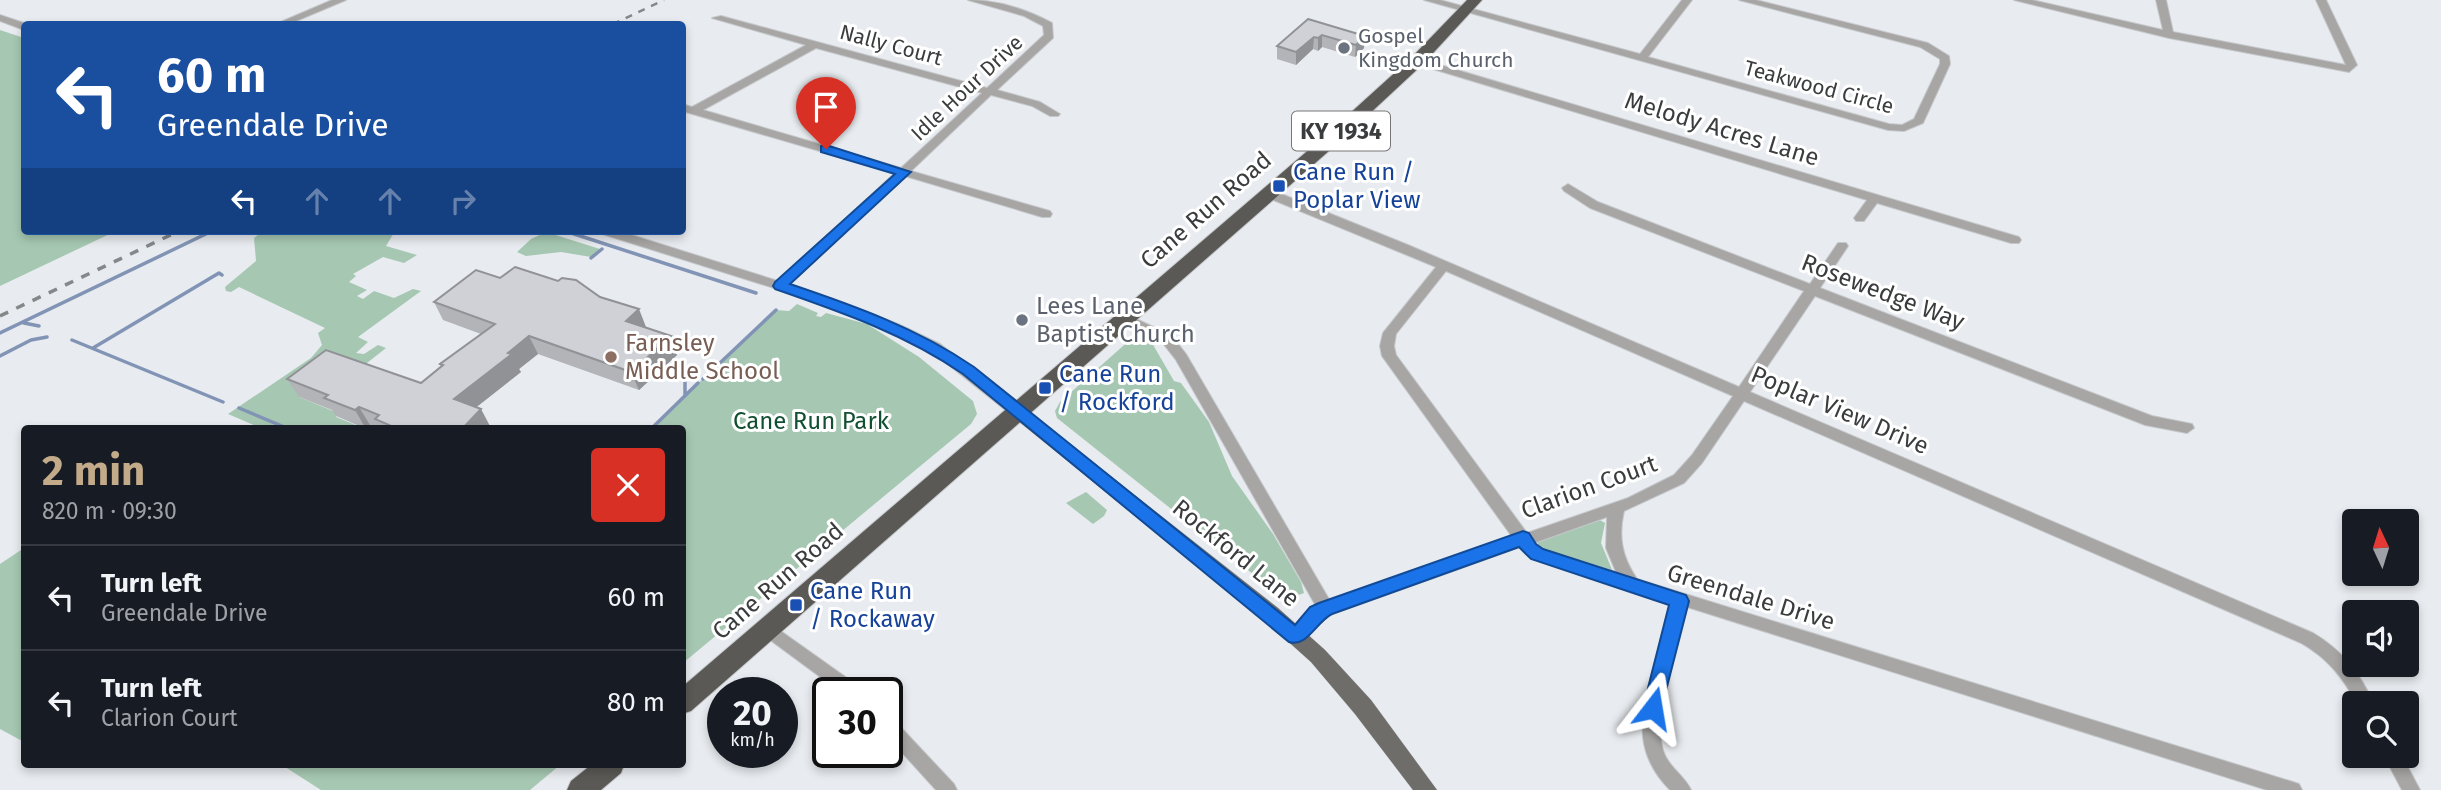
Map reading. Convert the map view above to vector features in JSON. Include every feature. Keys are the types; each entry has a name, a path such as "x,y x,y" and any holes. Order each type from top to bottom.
{"highway":[{"name":"Cane Run Road","path":"686,700 1270,194 1417,61 1471,5"},
{"path":"582,790 608,768"}],"main road":[{"name":"Rockford Lane","path":"1018,412 1296,636 1363,707 1426,790"}],"street":[{"path":"288,21 341,0"},
{"name":"Idle Hour Drive","path":"780,286 1046,42 1049,29 1038,17 973,0"},
{"name":"Teakwood Circle","path":"1429,0 1471,5 1642,58 1888,127 1904,128 1919,121 1945,64 1941,53 1924,46 1744,0"},
{"path":"1642,58 1687,0"},
{"path":"2019,0 2169,35 2349,69 2352,65 2321,0"},
{"path":"2161,0 2169,35"},
{"path":"0,18 21,26"},
{"name":"Nally Court","path":"717,18 1036,104 1054,114"},
{"path":"688,108 814,45"},
{"name":"Melody Acres Lane","path":"1417,61 2015,240"},
{"path":"688,108 1046,214"},
{"name":"Rosewedge Way","path":"1568,188 1594,205 2150,421 2187,428"},
{"name":"Poplar View Drive","path":"1270,194 1444,265 2307,638 2325,648 2344,665 2359,691"},
{"path":"1860,218 1875,197"},
{"path":"619,235 864,314 935,347 1018,412"},
{"name":"Clarion Court","path":"1296,636 1317,613 1325,609 1617,507 1651,494 1679,479 1697,459 1842,246"},
{"name":"Greendale Drive","path":"1444,265 1397,323 1388,340 1387,350 1400,372 1530,549 1537,554 1680,601 2293,790"},
{"name":"Rockford Lane","path":"1125,319 1167,339 1181,357 1325,609"},
{"path":"1617,507 1611,528 1611,545 1622,571 1633,586"},
{"path":"1680,601 1651,721 1657,758 1664,772 1682,790"},
{"path":"768,629 833,677"},
{"path":"903,741 948,790"},
{"path":"2399,768 2411,790"}],"green space":[{"path":"0,30 21,37 21,235 108,235 0,286"},
{"path":"258,235 393,235 386,246 417,255 404,263 383,257 353,274 356,276 349,282 367,290 357,296 363,299 374,291 394,298 413,289 421,291 358,337 368,342 356,353 364,354 378,345 386,348 353,374 299,397 338,413 336,417 355,425 254,425 228,414 311,358 322,345 318,333 325,328 239,287 231,292 226,291 225,287 256,261 254,238"},
{"path":"540,235 556,235 600,249 591,257 561,252 526,256 517,252"},
{"name":"Cane Run Park","path":"797,304 818,313 816,316 821,317 826,313 867,324 919,357 973,401 977,414 971,424 686,661 686,425 654,425 776,310 789,311"},
{"path":"1141,337 1152,343 1174,381 1181,383 1209,422 1232,476 1273,534 1301,582 1304,593 1288,599 1283,598 1057,418 1055,411 1060,402 1132,338"},
{"path":"1086,492 1107,510 1104,516 1093,524 1066,503"},
{"path":"1598,519 1605,523 1601,543 1613,572 1582,565 1549,553 1536,541"},
{"path":"21,550 21,740 0,729 0,564"},
{"path":"287,768 556,768 530,790 321,790"}],"building":[{"path":"1308,19 1365,36 1356,45 1322,35 1314,37 1296,52 1277,46"},
{"name":"Farnsley Middle School","path":"515,267 558,281 562,278 576,280 600,297 639,309 626,321 671,336 631,372 529,336 508,353 512,354 454,399 481,409 466,425 389,425 375,419 379,415 359,407 355,410 324,398 328,395 287,379 326,350 421,383 443,365 440,364 495,324 434,302 476,270 500,278"}],"waterway":[{"path":"0,333 204,235"},
{"path":"577,235 756,293"},
{"path":"591,258 602,249"},
{"path":"93,348 219,273 222,275"},
{"path":"703,379 776,310"},
{"path":"24,323 39,326"},
{"path":"0,356 31,340 47,337"},
{"path":"72,340 223,402"},
{"path":"685,382 685,396"},
{"path":"685,396 698,383"},
{"path":"655,425 685,396"},
{"path":"239,408 279,425"}],"railway":[{"path":"619,21 664,0"},
{"path":"0,316 171,235"}],"place":[{"name":"Gospel Kingdom Church","path":"1344,48"},
{"name":"Cane Run / Poplar View","path":"1279,186"},
{"name":"Lees Lane Baptist Church","path":"1022,320"},
{"name":"Farnsley Middle School","path":"611,357"},
{"name":"Cane Run / Rockford","path":"1045,388"},
{"name":"Cane Run / Rockaway","path":"796,605"}],"route":[{"path":"826,149 905,172 780,286 864,314 935,347 1296,636 1317,613 1325,609 1523,538 1537,554 1680,601 1653,708"}]}
